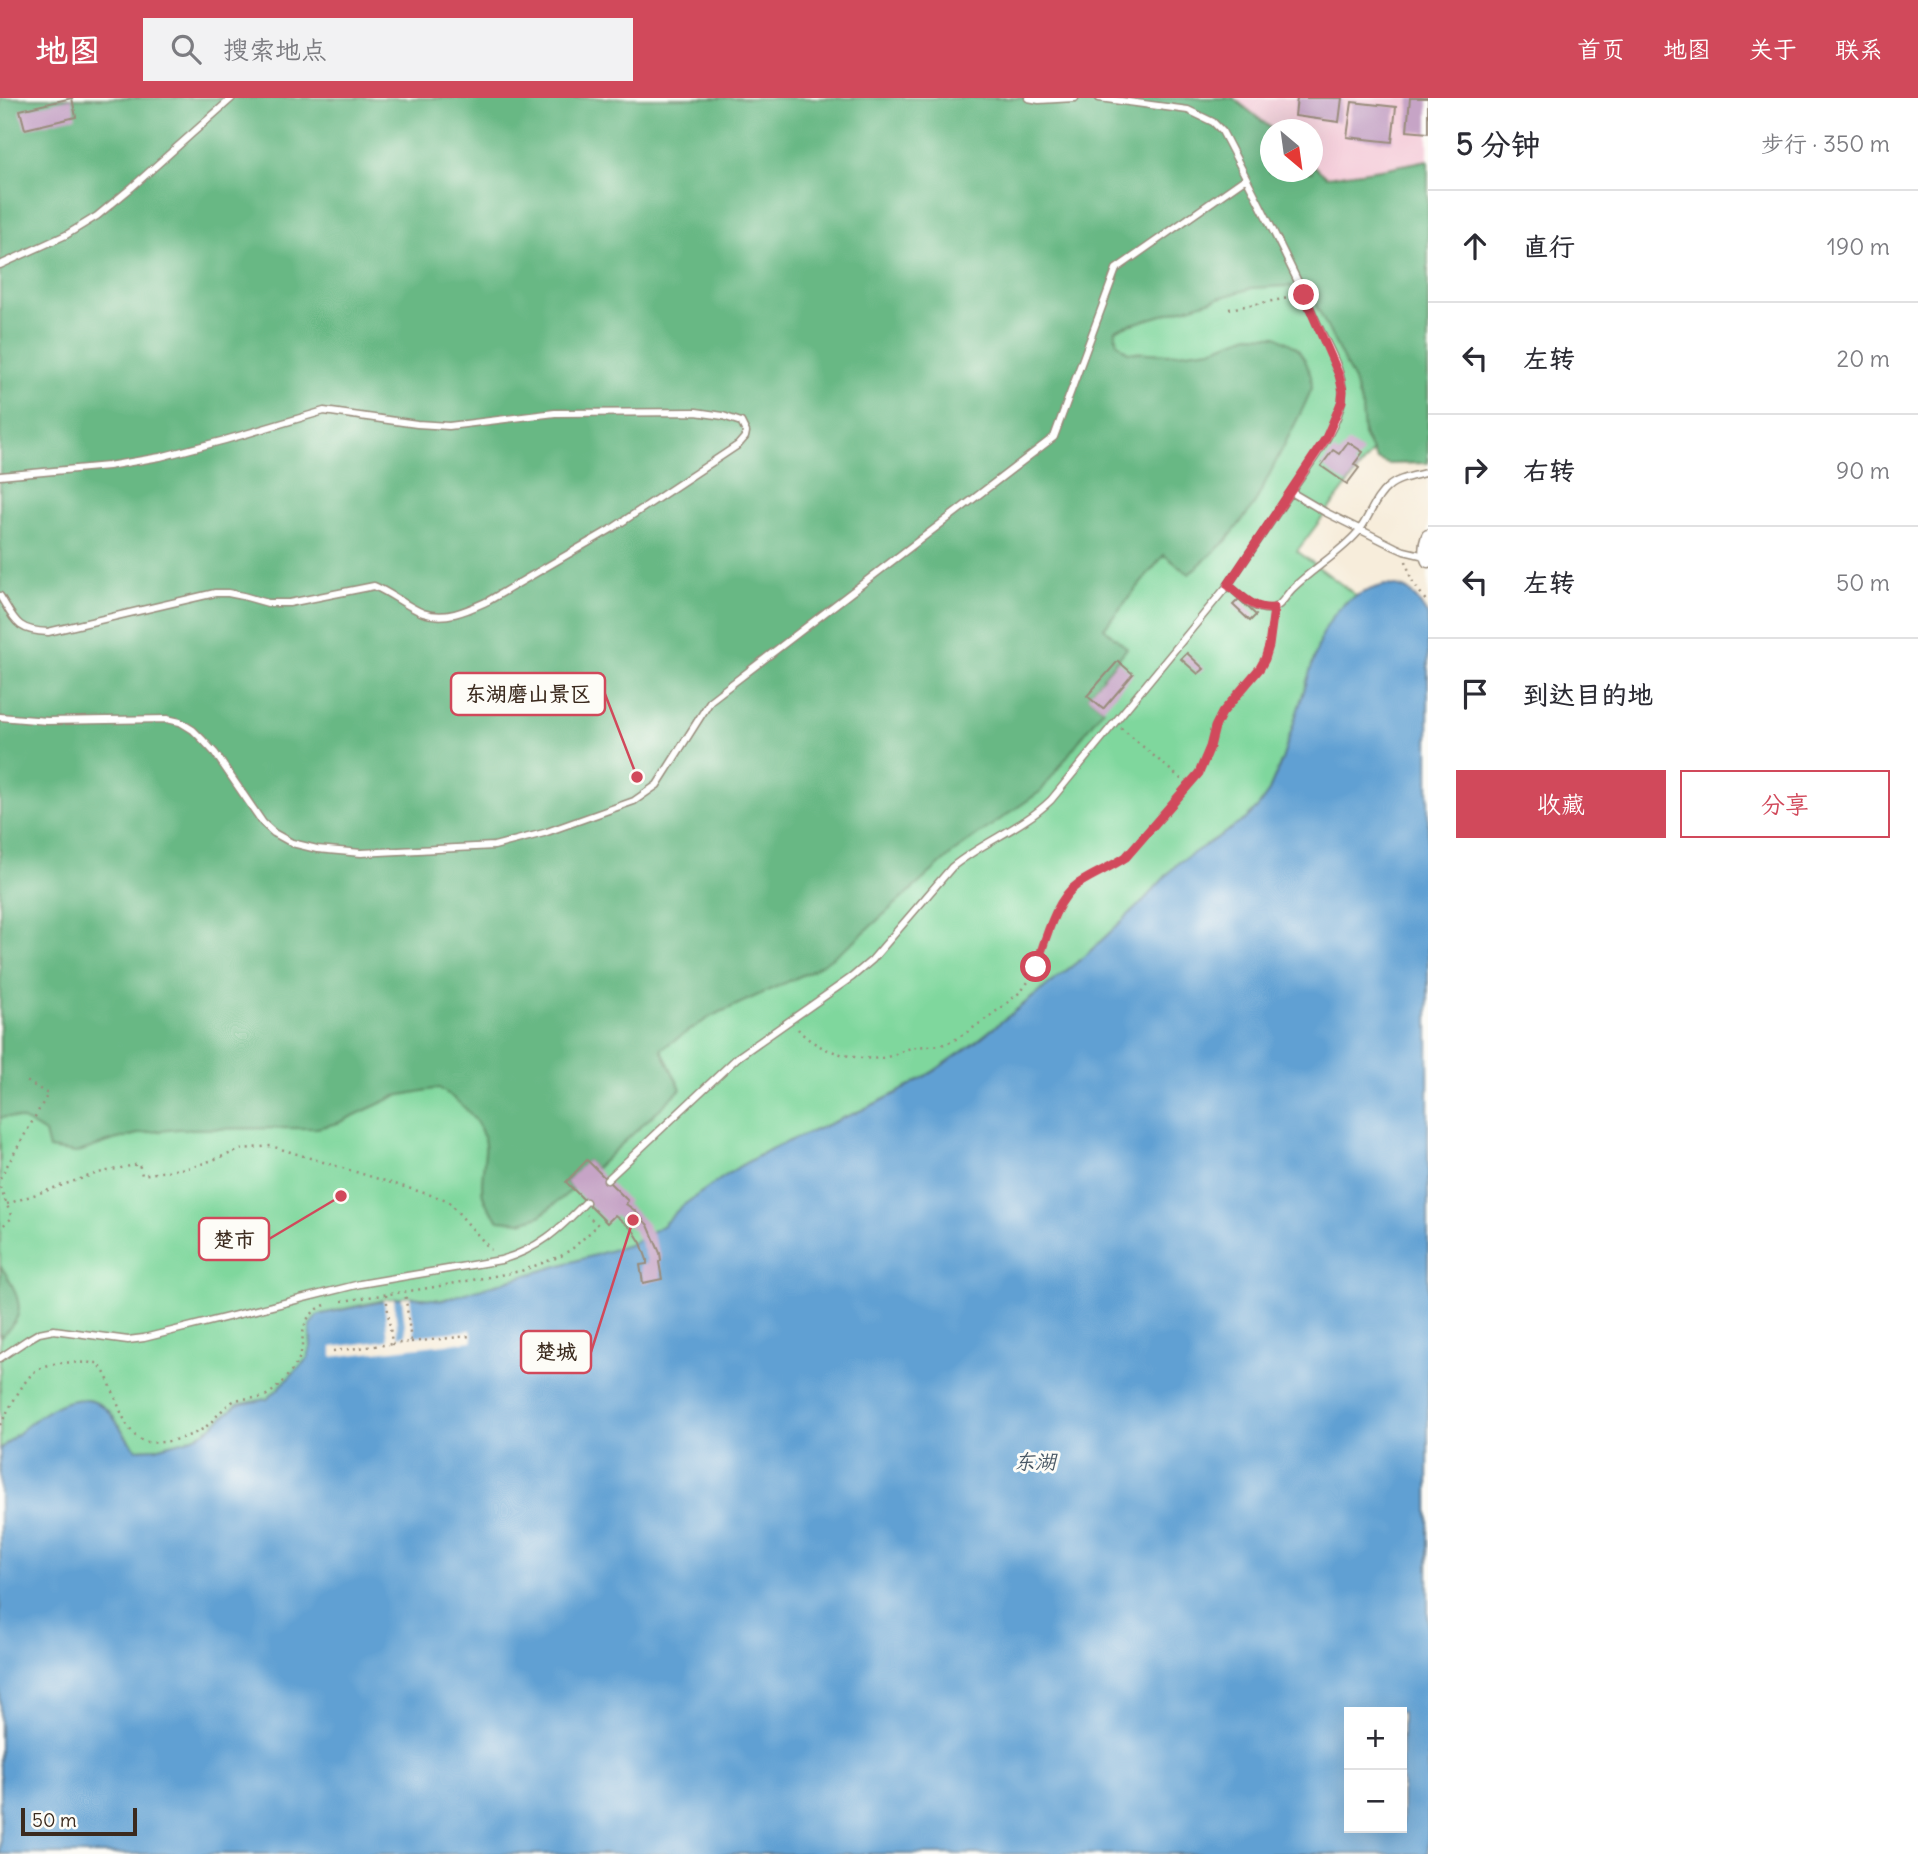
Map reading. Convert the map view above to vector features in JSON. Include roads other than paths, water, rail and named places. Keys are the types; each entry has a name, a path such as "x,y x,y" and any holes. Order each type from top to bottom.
{"street":[{"path":"1427,559 1428,536"}],"lane":[{"path":"0,265 66,235 97,215 232,98"},
{"path":"1028,98 1075,98"},
{"path":"607,1180 738,1057 872,960 952,867 1027,821 1051,800 1228,585 1332,426 1343,391 1333,358 1222,131 1204,116 1188,110 1099,98"},
{"path":"0,717 47,721 167,719 180,722 193,730 215,753 263,823 283,840 317,849 361,853 494,846 544,833 634,801 657,785 711,700 1054,437 1116,269 1246,178"},
{"path":"0,476 108,466 160,457 324,411 449,426 555,412 696,411 737,420 746,432 738,445 613,528 488,601 467,611 450,615 436,616 422,612 374,586 279,603 215,593 48,632 34,632 19,625 0,596"},
{"path":"1228,585 1255,606 1265,609 1280,605 1294,587 1342,548 1360,529 1389,486 1428,472"},
{"path":"1291,492 1404,551 1427,559"},
{"path":"0,1357 39,1333 54,1329 120,1340 144,1338 360,1284 500,1260 539,1245 583,1205"}],"water":[{"name":"东湖","path":"1385,585 1401,587 1416,597 1428,616 1428,1854 0,1854 0,1449 50,1409 65,1402 79,1400 94,1402 107,1410 136,1449 156,1448 186,1440 205,1432 237,1405 267,1399 277,1390 308,1358 311,1346 310,1325 317,1316 394,1299 410,1297 442,1300 629,1245 663,1225 681,1207 740,1166 771,1149 897,1093 934,1071 973,1044 1085,956 1141,903 1178,863 1246,819 1258,807 1268,793 1282,760 1325,629 1337,610 1362,593"}],"place":[{"name":"东湖磨山景区","path":"637,777"},
{"name":"楚市","path":"341,1196"},
{"name":"楚城","path":"633,1220"}]}
